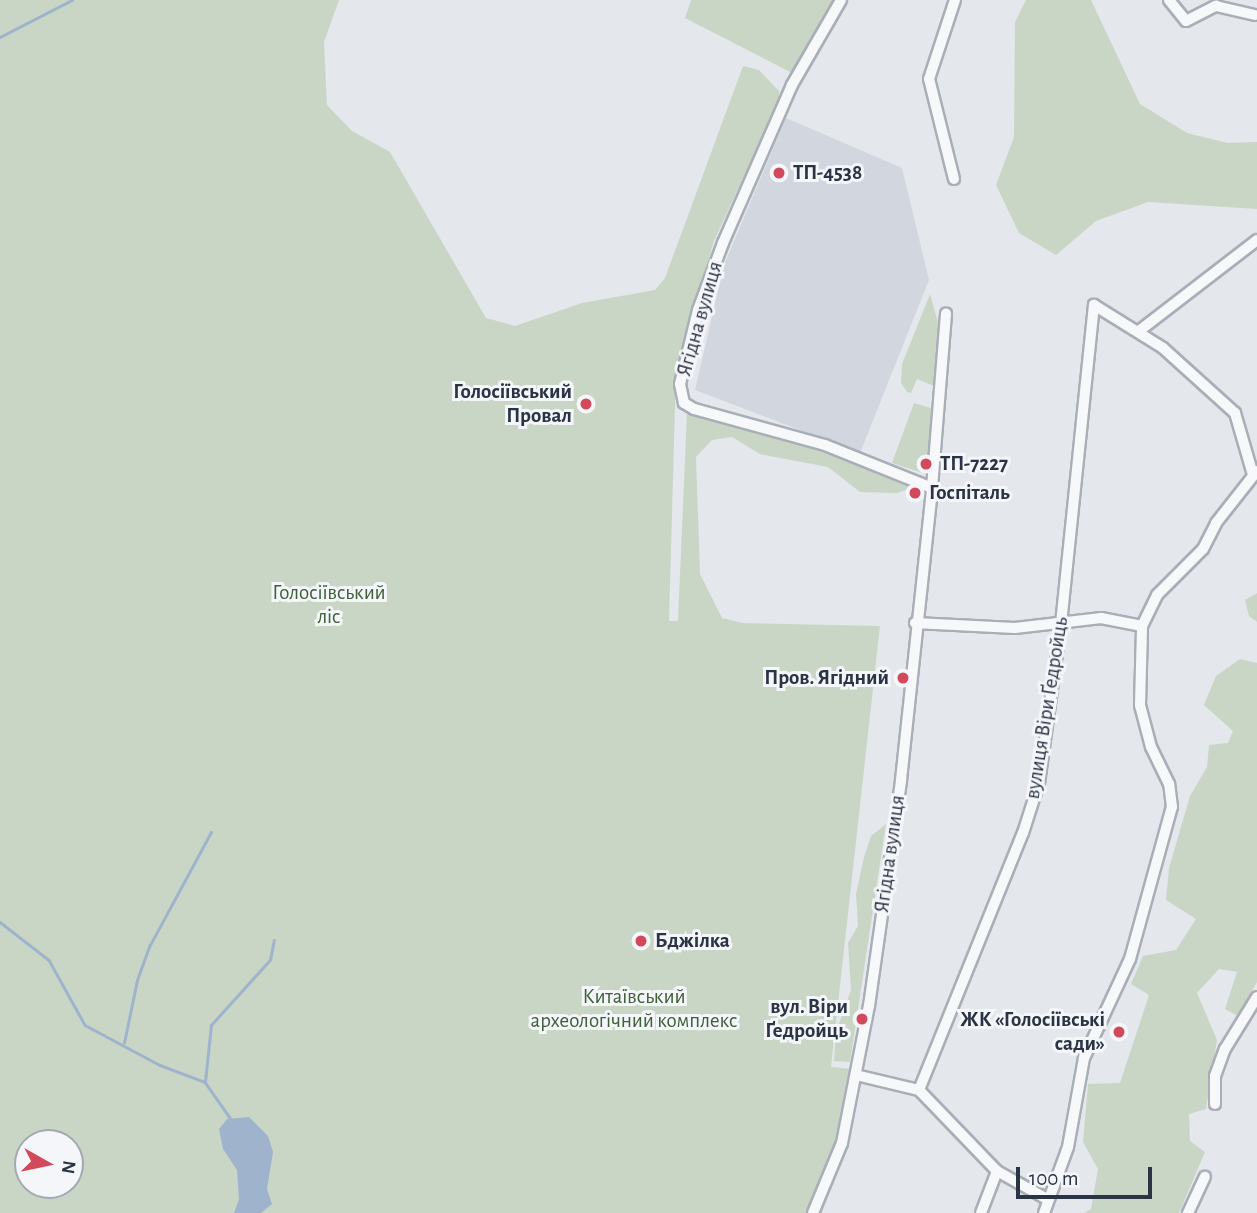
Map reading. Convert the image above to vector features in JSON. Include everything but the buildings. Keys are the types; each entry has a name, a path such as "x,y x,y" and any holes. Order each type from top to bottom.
{"street":[{"name":"Ягідна вулиця","path":"841,0 792,85 723,243 698,310 681,384 684,402 694,410 825,445 932,488"},
{"path":"954,179 929,79 955,0"},
{"path":"1169,0 1186,21 1216,6 1228,5 1255,15"},
{"path":"1044,1213 1068,1147 1084,1058 1130,960 1172,807 1169,784 1151,747 1139,705 1142,626 1157,595 1203,549 1216,523 1255,473 1235,413 1139,331 1257,240"},
{"name":"вулиця Віри Ґедройць","path":"919,1090 1031,811 1061,624 1094,305 1139,331"},
{"name":"Ягідна вулиця","path":"813,1213 842,1143 856,1075 891,851 932,488 946,314"},
{"path":"915,623 1015,628 1101,618 1142,626"},
{"path":"1215,1104 1215,1076 1225,1049 1257,997"},
{"path":"856,1075 919,1090 997,1171 1047,1199"},
{"path":"981,1213 997,1171"},
{"path":"1188,1213 1205,1177"}],"shaded area":[{"path":"786,118 902,168 929,280 860,453 695,390 724,265"}],"green space":[{"name":"Голосіївський ліс","path":"0,0 339,0 324,42 327,105 352,131 390,152 486,318 515,326 582,303 655,290 665,278 743,66 759,70 779,91 779,100 714,241 676,371 669,621 678,621 687,413 809,445 911,488 897,493 860,492 828,467 760,454 732,437 712,440 696,457 700,574 722,618 743,623 880,626 831,1067 852,1069 835,1144 807,1213 0,1213"},
{"path":"691,0 836,0 794,74 685,18"},
{"path":"1026,0 1091,0 1140,104 1187,133 1228,143 1257,142 1257,209 1148,202 1096,221 1056,255 1019,233 996,185 1014,137 1015,22"},
{"path":"930,294 940,330 936,387 917,379 911,393 907,392 901,383 902,364"},
{"path":"914,403 934,409 929,475 892,463"},
{"path":"1257,593 1257,622 1249,616 1245,600"},
{"path":"1240,659 1257,663 1257,982 1238,1016 1225,1009 1237,972 1219,969 1197,993 1217,1040 1206,1109 1189,1114 1190,1141 1205,1152 1179,1213 1084,1213 1091,1209 1098,1169 1083,1142 1088,1084 1120,1083 1149,995 1131,984 1143,956 1176,950 1196,919 1166,900 1169,868 1190,796 1207,767 1209,745 1228,743 1233,731 1204,705 1216,676"},
{"path":"886,824 850,1062 834,1061 836,1032 851,990 848,943 858,926 856,894 864,857 871,836"}],"water":[{"path":"249,1117 268,1136 273,1152 267,1189 272,1204 261,1213 234,1213 239,1199 237,1170 223,1149 219,1129 227,1119"}],"waterway":[{"path":"0,37 72,0"},
{"path":"124,1043 137,980 150,945 211,832"},
{"path":"0,922 49,960 85,1025 160,1065 205,1082 233,1122"},
{"path":"205,1082 211,1025 270,960 274,940"}],"place":[{"name":"ТП-4538","path":"779,173"},
{"name":"Голосіївський Провал","path":"586,404"},
{"name":"ТП-7227","path":"926,464"},
{"name":"Госпіталь","path":"915,493"},
{"name":"Пров. Ягідний","path":"903,678"},
{"name":"Бджілка","path":"641,941"},
{"name":"вул. Віри Ґедройць","path":"862,1019"},
{"name":"ЖК «Голосіївські сади»","path":"1119,1032"}],"park label":[{"name":"Китаївський археологічний комплекс","path":"634,1009"}]}
